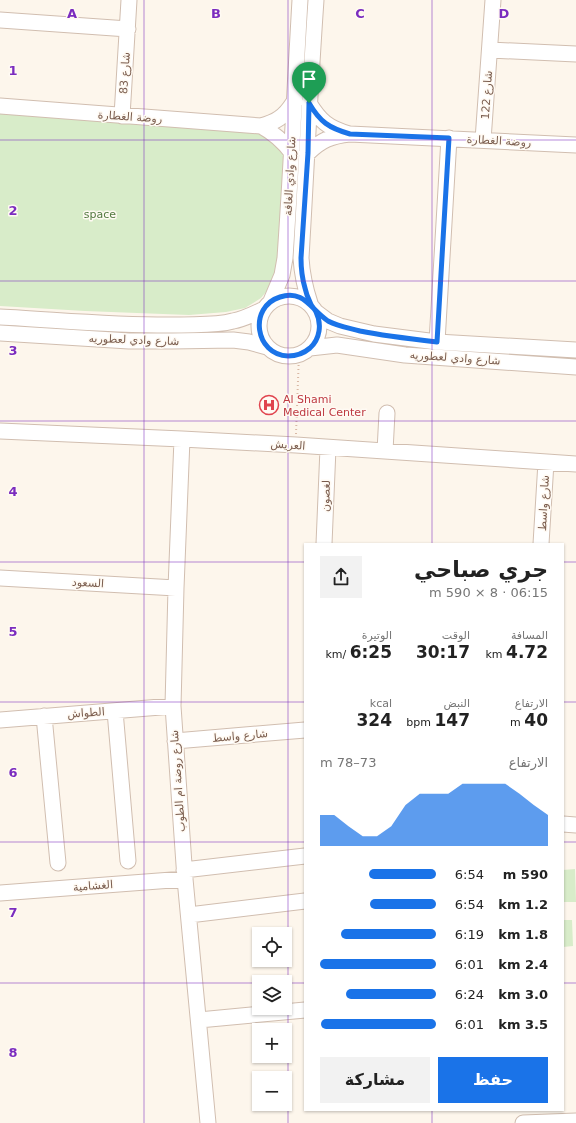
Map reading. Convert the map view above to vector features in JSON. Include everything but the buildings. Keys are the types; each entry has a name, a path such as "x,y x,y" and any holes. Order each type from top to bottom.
{"street":[{"name":"شارع 83","path":"122,116 129,0"},
{"name":"شارع وادي الغافة","path":"267,305 282,275 285,258 300,0"},
{"name":"شارع وادي الغافة","path":"313,308 304,286 301,258 316,0"},
{"name":"شارع 122","path":"483,140 493,0"},
{"path":"0,20 128,29"},
{"path":"490,50 576,54"},
{"name":"روضة الغطارة","path":"0,106 261,126 271,124 280,119 288,112 293,103"},
{"name":"روضة الغطارة","path":"309,103 316,114 326,124 337,130 350,134"},
{"path":"261,126 275,135 292,153"},
{"name":"روضة الغطارة","path":"308,153 316,145 327,139 338,135 350,134 576,145"},
{"path":"437,342 449,138"},
{"path":"291,295 301,298 313,308 320,321 319,331 316,340 305,351 293,356 284,356 275,353 267,347 261,338 259,318 267,305 280,296 291,295"},
{"name":"شارع وادي لعطوريه","path":"0,316 124,324 213,324 233,322 249,316 267,305"},
{"name":"شارع وادي لعطوريه","path":"313,308 328,321 346,328 374,334 437,342 576,350"},
{"name":"شارع وادي لعطوريه","path":"0,334 129,341 233,340 249,342 267,347"},
{"name":"شارع وادي لعطوريه","path":"305,351 337,345 405,355 576,367"},
{"path":"385,452 387,413"},
{"name":"العريش","path":"0,431 296,445 576,464"},
{"name":"شارع روضة ام الطوب","path":"182,439 172,706 185,875 208,1123"},
{"name":"لغصون","path":"324,543 328,448"},
{"name":"شارع واسط","path":"541,543 546,462"},
{"name":"السعود","path":"0,578 176,588"},
{"name":"الطواش","path":"0,720 172,706"},
{"path":"115,711 128,861"},
{"path":"44,716 58,864"},
{"name":"شارع واسط","path":"175,742 304,730"},
{"path":"564,824 576,825"},
{"name":"الغشامية","path":"0,894 185,875 304,856"},
{"path":"189,914 304,901"},
{"path":"199,1020 304,1010"},
{"path":"524,1123 576,1121"}],"path":[{"path":"296,445 305,351"}],"green space":[{"name":"space","path":"0,109 261,133 270,137 284,154 281,259 271,286 261,298 245,308 226,312 189,315 0,306"},
{"path":"575,869 576,902 564,902 564,870"},
{"path":"564,920 572,920 573,946 564,947"}],"place":[{"name":"Al Shami Medical Center","path":"269,405"}],"route":[{"path":"309,103 308,153 301,258 304,286 310,303 320,321 319,331 316,340 310,348 293,356 284,356 275,353 267,347 261,338 259,318 264,309 271,301 280,296 291,295 310,303 316,312 328,321 340,326 374,334 437,342 449,138 350,134 337,130 326,124 316,114 309,103"}]}
